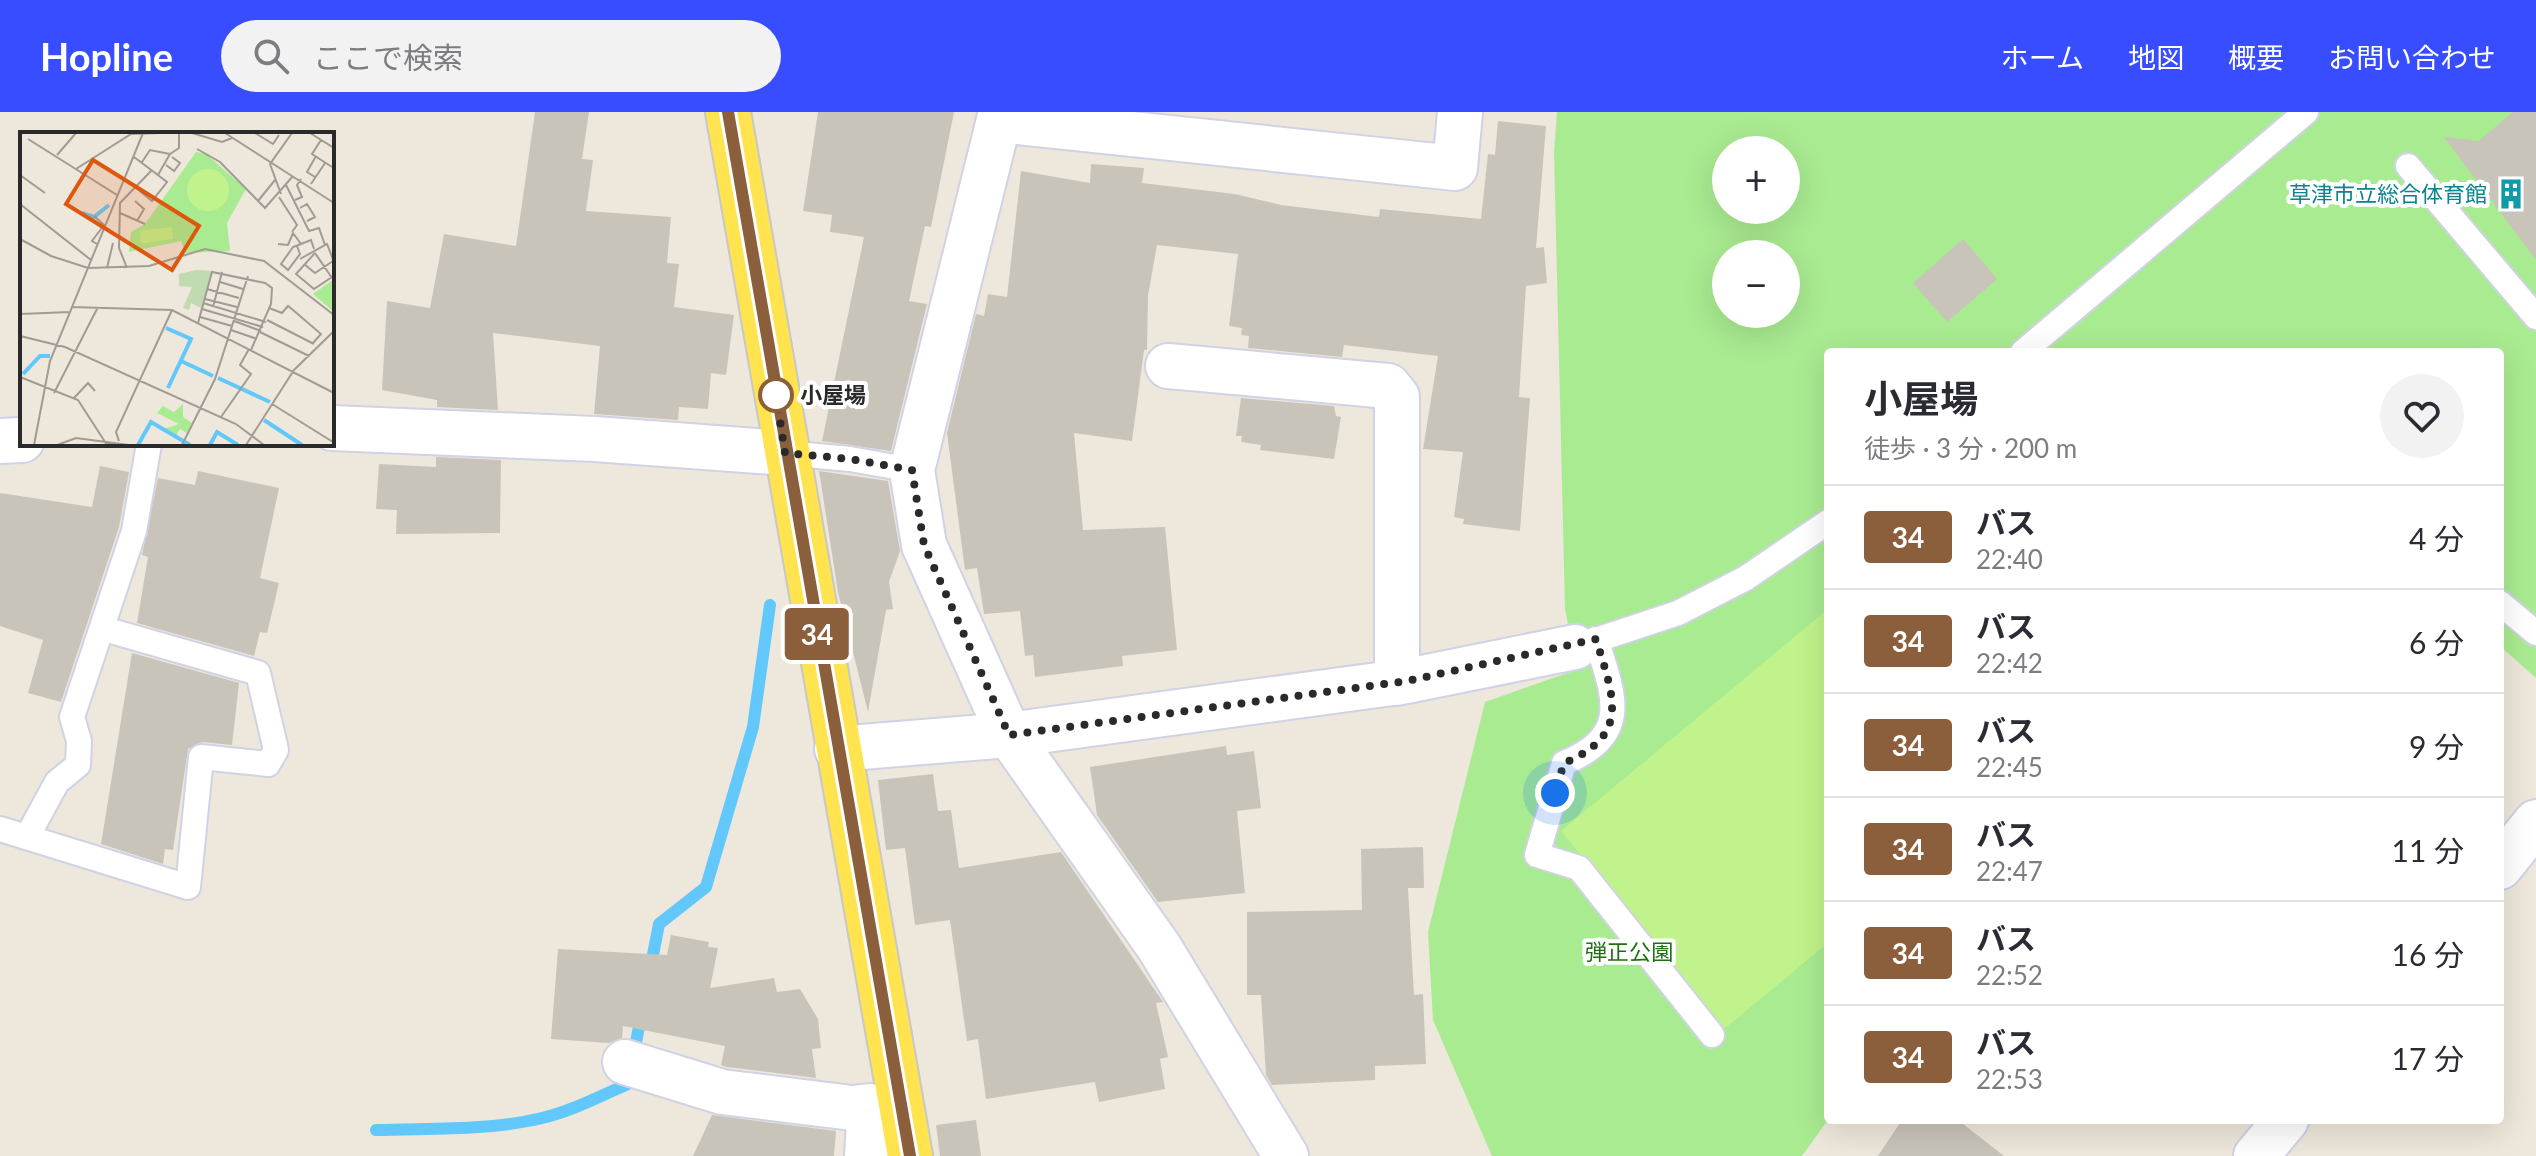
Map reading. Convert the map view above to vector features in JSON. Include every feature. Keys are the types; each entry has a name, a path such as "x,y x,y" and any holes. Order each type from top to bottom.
{"main road":[{"path":"728,112 837,749 885,1102 910,1156"}],"street":[{"path":"1286,1156 1159,947 1009,735 924,545 912,470 1000,116 1455,168 1460,112"},
{"path":"1168,366 1388,386 1397,397 1397,683"},
{"path":"334,428 595,439 785,453"},
{"path":"0,441 20,440"},
{"path":"837,749 1009,735 1397,683 1585,643"},
{"path":"2504,862 2536,822"},
{"path":"625,1062 722,1092 852,1108 885,1102 867,1156"},
{"path":"2256,1156 2283,1124"}],"lane":[{"path":"2028,348 2306,112"},
{"path":"2408,166 2536,317"},
{"path":"27,837 57,782 78,765 79,741 72,717 104,629 134,531 149,446"},
{"path":"785,453 850,459 912,470"},
{"path":"1712,1035 1579,868 1537,855 1564,763 1595,746 1614,714 1614,697 1585,643 1678,613 1746,578 1824,525"},
{"path":"2504,606 2536,633"},
{"path":"0,829 188,887 201,757 268,764 276,750 258,673 104,629"}],"green space":[{"name":"弾正公園","path":"1557,112 2536,112 2536,678 2504,650 2504,348 1824,348 1825,1124 1802,1156 1492,1156 1433,1020 1428,932 1485,702 1576,670 1565,608 1554,152"},
{"path":"1824,612 1824,946 1724,1029 1561,831"}],"building":[{"path":"535,112 589,112 582,159 593,160 586,211 671,217 667,263 679,264 674,307 734,315 726,375 711,373 708,409 679,407 678,420 594,414 600,346 493,333 498,410 437,407 437,400 382,390 387,301 430,308 444,234 516,246"},
{"path":"818,112 954,112 931,227 925,226 909,301 927,304 891,451 822,441 864,237 830,232 832,215 803,211"},
{"name":"草津市立総合体育館","path":"2513,112 2536,112 2536,260 2444,137 2479,141"},
{"path":"1498,121 1546,126 1536,248 1544,247 1547,283 1526,286 1519,397 1530,398 1520,531 1463,524 1464,519 1454,517 1463,452 1423,449 1438,356 1344,345 1342,357 1248,348 1249,336 1241,335 1242,328 1229,326 1238,254 1157,245 1148,296 1147,350 1144,350 1132,441 1074,433 1083,530 1165,527 1177,650 1122,656 1123,666 1035,677 1033,655 1025,656 1020,611 984,614 977,568 965,570 947,433 976,314 984,316 988,294 1007,297 1021,171 1090,183 1091,164 1144,168 1142,183 1235,194 1281,205 1379,217 1380,209 1481,219 1488,154 1495,155"},
{"path":"1963,239 1997,279 1947,322 1913,283"},
{"path":"1241,398 1334,406 1336,416 1341,417 1334,459 1260,450 1261,445 1241,442 1242,436 1236,436"},
{"path":"436,457 501,460 500,533 396,534 397,510 376,509 379,464 436,467"},
{"path":"100,466 129,472 119,527 61,702 28,693 43,640 0,626 0,493 92,507"},
{"path":"198,471 279,488 260,578 279,583 267,633 260,632 254,656 137,623 148,557 142,555 158,478 195,485"},
{"path":"819,471 888,481 900,551 889,582 893,609 886,610 868,712 838,592"},
{"path":"132,653 239,683 232,745 202,742 188,749 173,850 165,849 163,864 101,844"},
{"path":"1226,746 1227,755 1254,751 1261,808 1237,811 1245,893 1158,902 1097,815 1090,767"},
{"path":"933,774 938,811 951,810 959,868 1061,852 1163,1002 1156,1003 1168,1057 1160,1059 1165,1089 1099,1102 1095,1082 986,1099 978,1039 967,1041 950,920 915,925 905,848 886,850 878,780"},
{"path":"1423,847 1424,888 1408,888 1414,995 1423,994 1426,1064 1375,1066 1375,1080 1272,1085 1266,1075 1261,995 1247,995 1247,912 1362,910 1361,849"},
{"path":"671,935 709,942 708,947 718,948 710,988 774,978 777,992 800,989 818,1019 821,1048 812,1049 816,1078 727,1067 721,1065 725,1046 623,1026 622,1038 609,1043 551,1039 558,949 667,955"},
{"path":"712,1115 836,1131 834,1156 693,1156"},
{"path":"976,1120 981,1156 940,1156 936,1125"},
{"path":"1899,1124 1963,1124 2004,1156 1878,1156"}],"waterway":[{"path":"650,970 659,924 706,887 753,727 770,605"},
{"path":"376,1130 501,1125 542,1118 586,1103 628,1084 641,1016"}],"bus line":[{"name":"34","path":"728,112 785,453 910,1156"}],"place":[{"name":"草津市立総合体育館","path":"2511,194"},
{"name":"小屋場","path":"776,395"}],"route":[{"path":"776,395 785,453 850,459 912,470 924,545 1009,735 1407,681 1575,647 1596,639 1614,697 1614,714 1595,746 1564,763 1555,793"}]}
